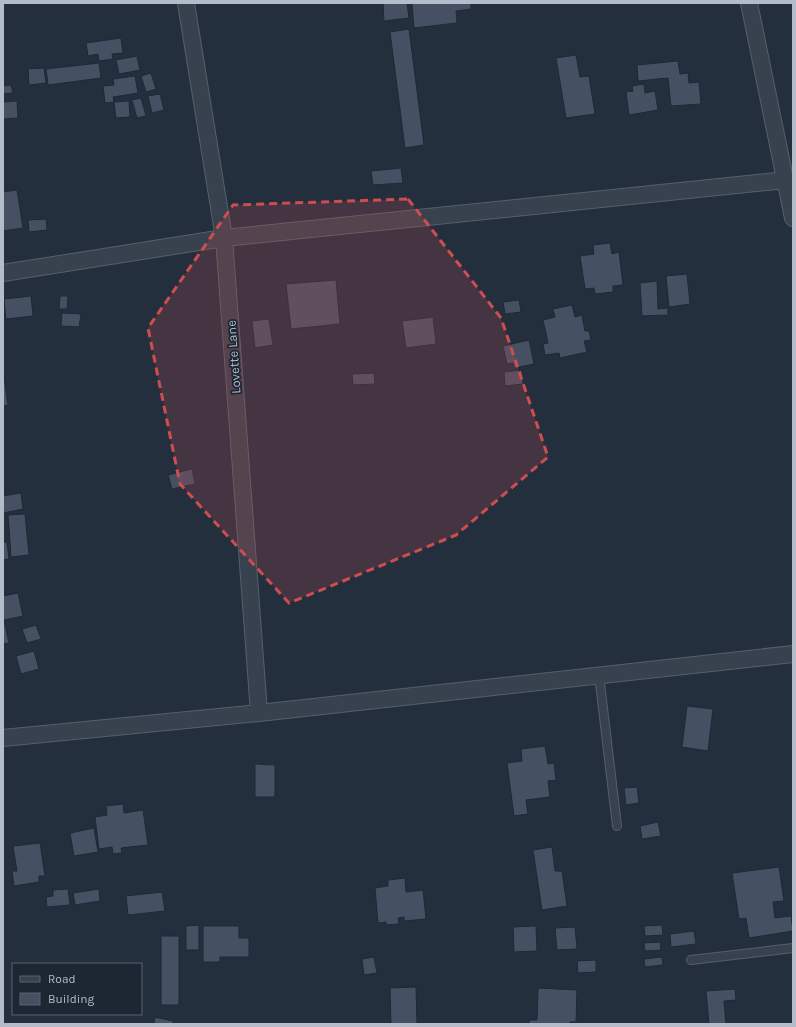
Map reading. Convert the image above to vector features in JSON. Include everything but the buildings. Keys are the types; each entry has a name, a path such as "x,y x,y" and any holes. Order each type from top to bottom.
{"street":[{"name":"Lovette Lane","path":"186,3 224,238 259,713"},
{"path":"749,3 793,218"},
{"path":"3,273 224,238 786,180"},
{"path":"3,738 259,713 793,654"}],"lane":[{"path":"599,675 617,826"},
{"path":"691,960 793,948"}],"highlighted area":[{"path":"408,199 501,318 548,457 456,535 289,603 180,484 148,328 233,205"}]}
